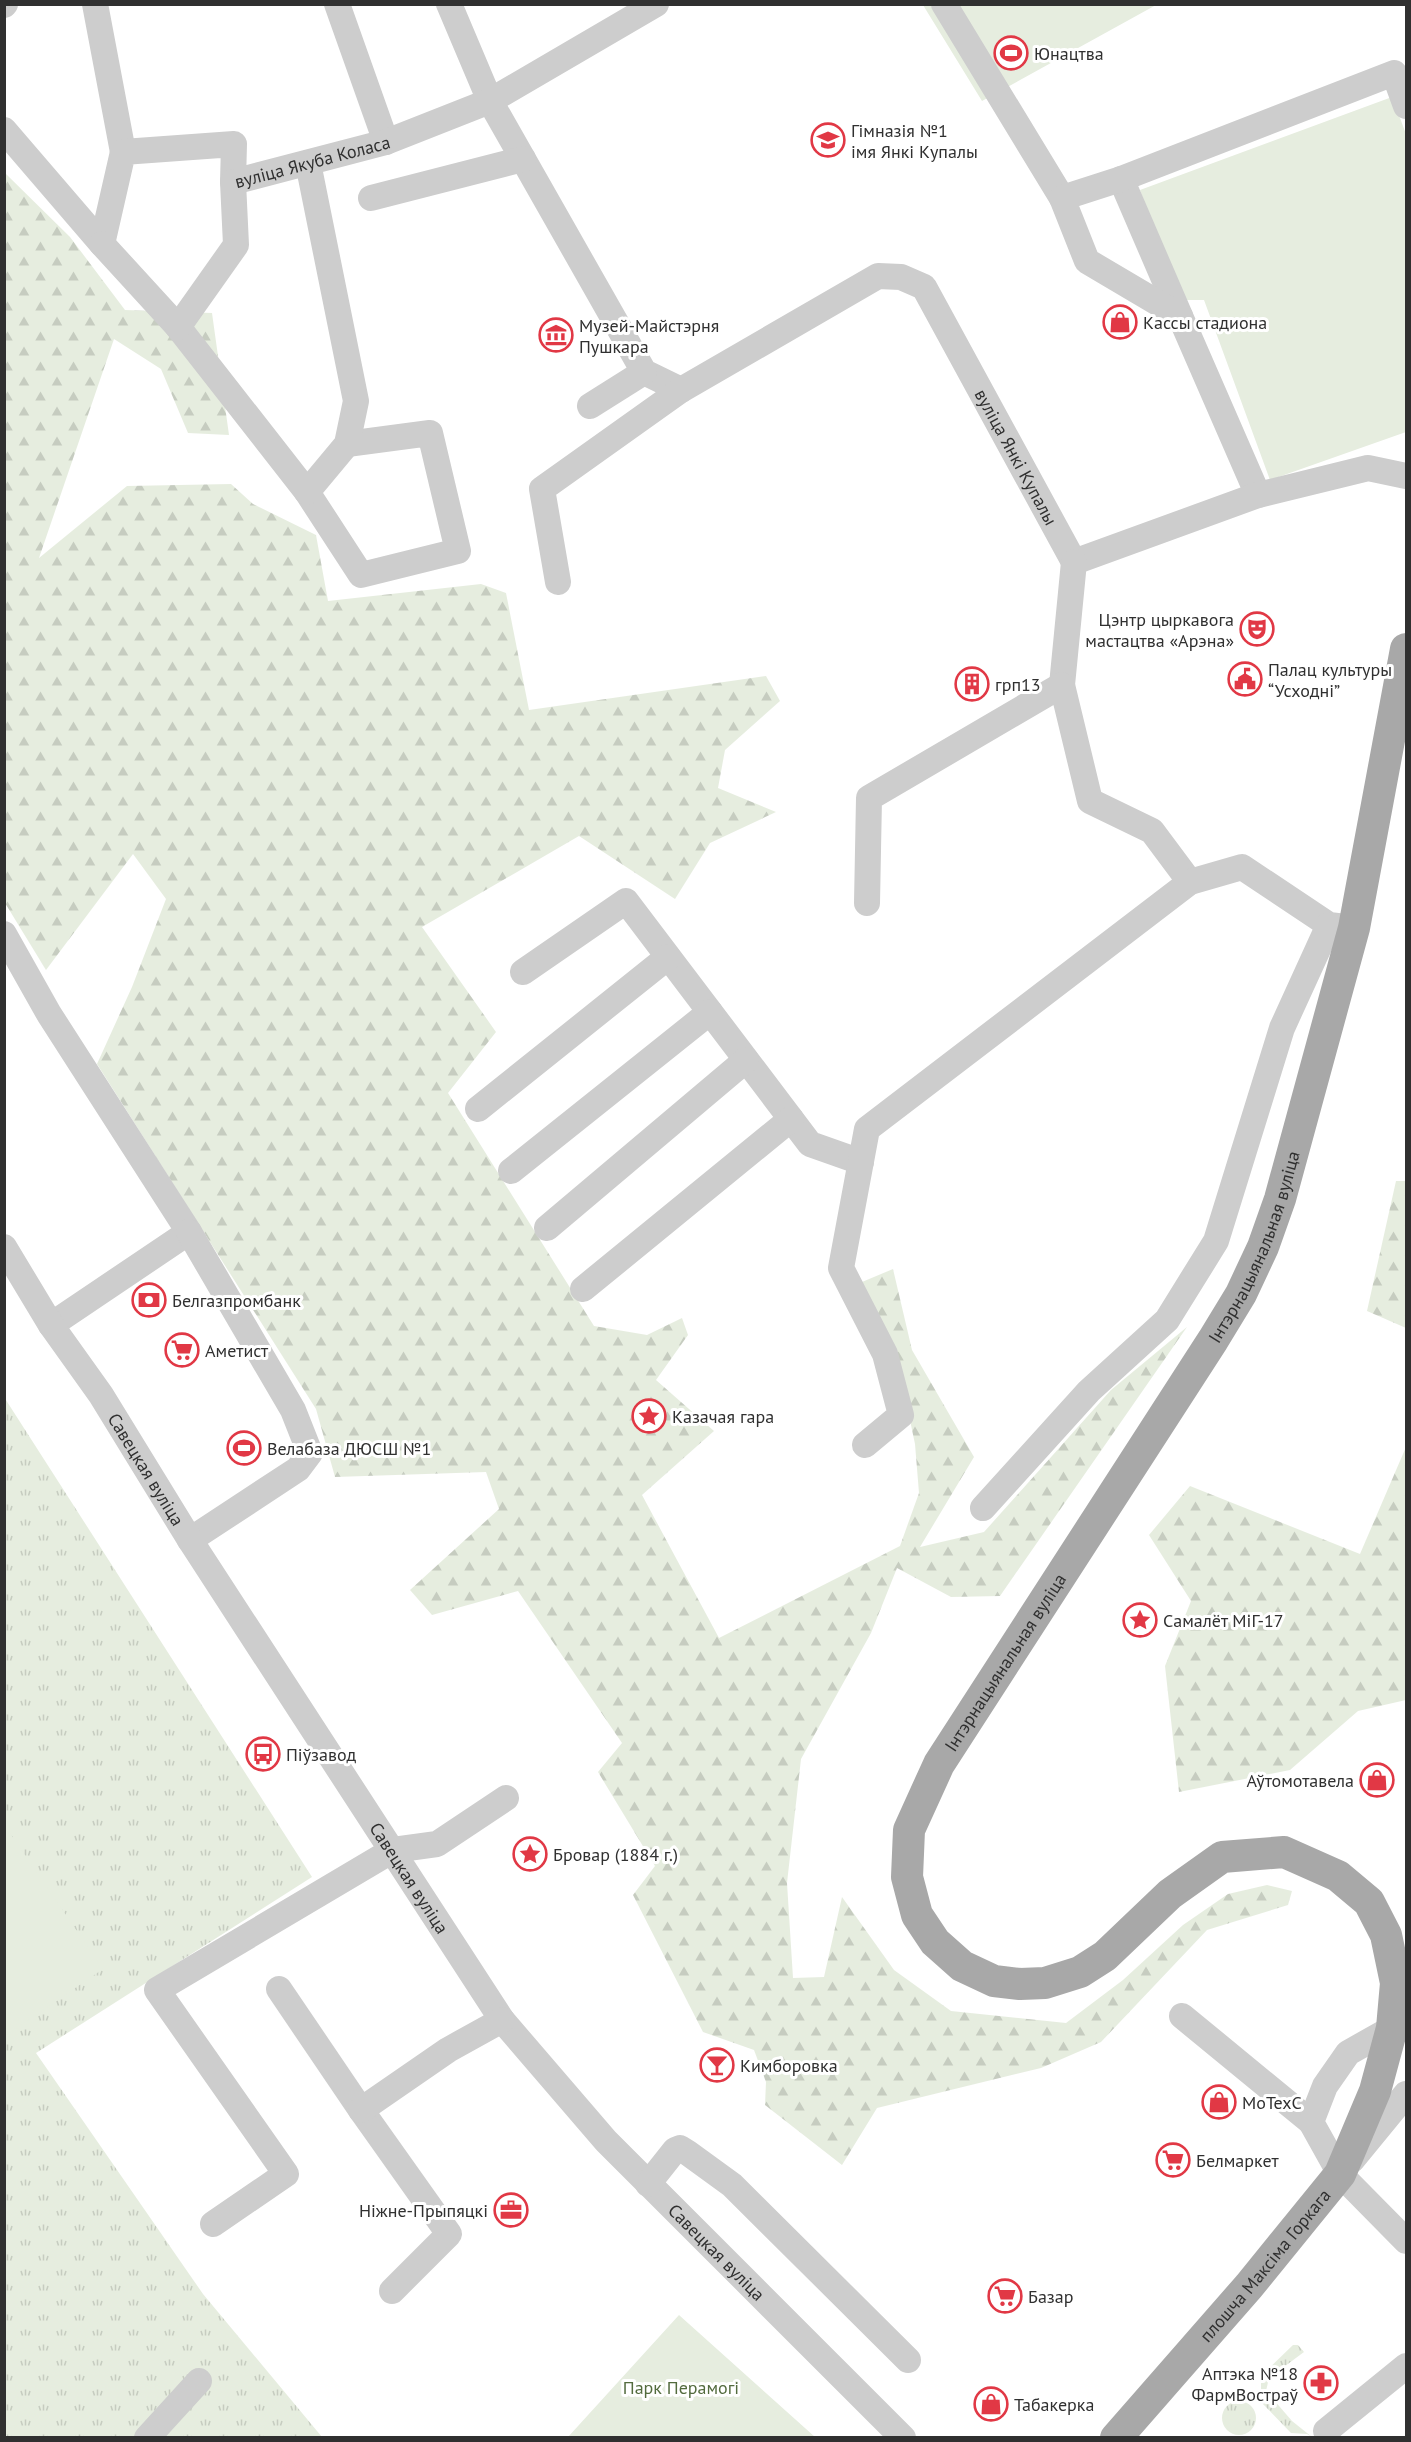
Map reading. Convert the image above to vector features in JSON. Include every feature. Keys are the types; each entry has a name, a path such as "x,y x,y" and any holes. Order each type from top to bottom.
{"main road":[{"name":"Інтэрнацыянальная вуліца","path":"1340,2174 1402,2025 1386,1935 1369,1902 1338,1876 1284,1852 1222,1857 1170,1894 1105,1956 1080,1972 1045,1983 1020,1984 994,1981 962,1966 935,1942 917,1915 907,1877 909,1830 939,1764 1241,1294 1263,1247 1280,1199 1407,648"},
{"name":"плошча Максіма Горкага","path":"1116,2438 1249,2286 1340,2174"}],"street":[{"path":"95,4 123,152 102,244"},
{"path":"337,4 386,142"},
{"path":"449,4 490,101 644,372 681,390"},
{"name":"вуліца Якуба Коласа","path":"123,152 234,144 234,182 386,142 490,101 656,4"},
{"path":"944,4 1062,198 1087,261 1180,316"},
{"path":"1062,198 1121,179 1394,73 1407,106"},
{"path":"4,130 102,244 178,327 307,492 361,575 458,551 430,433 347,444"},
{"path":"371,198 523,159"},
{"path":"307,492 347,444 356,401 308,163"},
{"path":"1121,179 1258,495"},
{"path":"178,327 236,245 234,182"},
{"name":"вуліца Янкі Купалы","path":"558,582 542,489 681,390 878,276 901,277 924,287 1074,562"},
{"path":"590,406 644,372"},
{"path":"1190,882 1152,831 1090,801 1062,685 1074,562 1258,495 1368,468 1407,476"},
{"path":"867,903 869,798 1062,685"},
{"path":"865,1444 901,1415 885,1354 841,1268 867,1129 1190,882 1242,867 1342,926 1281,1028 1216,1241 1167,1320 1089,1391 983,1508"},
{"path":"523,972 626,901 810,1144 861,1162"},
{"path":"4,933 49,1014 189,1232 293,1410 310,1453 298,1469 189,1540"},
{"path":"478,1109 668,957"},
{"path":"511,1171 710,1012"},
{"path":"548,1228 746,1060"},
{"path":"583,1289 791,1119"},
{"path":"51,1325 189,1232"},
{"name":"Савецкая вуліца","path":"4,1247 51,1325 101,1395 189,1540 502,2020 606,2141 903,2438"},
{"path":"213,2224 286,2174 157,1990 393,1850 437,1844 506,1798"},
{"path":"279,1989 449,2234 392,2291"},
{"path":"1182,2016 1311,2122 1340,2174 1407,2241"},
{"path":"361,2110 448,2050 502,2020"},
{"path":"1311,2122 1325,2086 1348,2053 1402,2025"},
{"path":"1340,2174 1407,2094"},
{"path":"648,2184 675,2150 680,2148 688,2153 732,2185 908,2360"},
{"path":"1326,2431 1407,2366"},
{"path":"147,2438 199,2380"}],"green space":[{"name":"Юнацтва","path":"923,5 1156,5 982,101"},
{"path":"1392,97 1406,134 1406,432 1270,480 1204,300 1178,300 1140,190"},
{"path":"5,173 70,237 125,310 212,313 229,435 188,433 161,369 114,339 39,558 127,486 231,484 253,504 316,535 328,601 481,584 506,593 529,710 766,676 780,701 725,750 718,788 776,812 710,843 675,899 579,836 422,927 496,1032 448,1093 594,1326 647,1335 682,1318 688,1335 656,1380 714,1431 642,1495 719,1638 900,1546 919,1493 915,1444 896,1354 862,1282 893,1269 912,1350 974,1457 920,1547 984,1532 1111,1390 1187,1327 1000,1596 951,1597 897,1568 871,1633 801,1759 787,1883 793,1978 824,1977 842,1897 894,1970 951,2011 1066,2023 1123,1980 1183,1925 1228,1894 1267,1885 1292,1891 1288,1905 1207,1930 1101,2042 1041,2068 877,2108 842,2165 765,2105 766,2082 754,2050 703,2032 633,1895 655,1866 598,1772 622,1743 518,1591 432,1615 410,1590 499,1509 486,1472 335,1477 316,1409 97,1064 132,987 166,899 133,854 46,970 5,903"},
{"path":"1396,1181 1406,1181 1406,1328 1367,1311"},
{"path":"4,1397 312,1877 36,2053 203,2294 322,2437 8,2438 5,2434"},
{"path":"1406,1447 1406,1700 1358,1711 1290,1770 1179,1792 1165,1666 1191,1601 1149,1535 1190,1486 1360,1554"},
{"path":"5,1826 103,1969 4,2036"},
{"name":"Парк Перамогі","path":"679,2315 815,2437 568,2437"},
{"path":"1293,2345 1298,2345 1304,2352 1269,2378 1266,2391 1292,2421 1312,2437 1307,2434 1291,2433 1261,2402 1261,2376"},
{"path":"1239,2401 1251,2406 1256,2418 1251,2430 1239,2435 1227,2430 1222,2418 1227,2406"}],"place":[{"name":"Юнацтва","path":"1011,53"},
{"name":"Гімназія №1 імя Янкі Купалы","path":"828,140"},
{"name":"Кассы стадиона","path":"1120,322"},
{"name":"Музей-Майстэрня Пушкара","path":"556,335"},
{"name":"Цэнтр цыркавога мастацтва «Арэна»","path":"1257,629"},
{"name":"Палац культуры “Усходні”","path":"1245,679"},
{"name":"грп13","path":"972,684"},
{"name":"Белгазпромбанк","path":"149,1300"},
{"name":"Аметист","path":"182,1350"},
{"name":"Казачая гара","path":"649,1416"},
{"name":"Велабаза ДЮСШ №1","path":"244,1448"},
{"name":"Самалёт МіГ-17","path":"1140,1620"},
{"name":"Піўзавод","path":"263,1754"},
{"name":"Аўтомотавела","path":"1377,1780"},
{"name":"Бровар (1884 г.)","path":"530,1854"},
{"name":"Кимборовка","path":"717,2065"},
{"name":"MoTexC","path":"1219,2102"},
{"name":"Белмаркет","path":"1173,2160"},
{"name":"Ніжне-Прыпяцкі","path":"511,2210"},
{"name":"Базар","path":"1005,2296"},
{"name":"Аптэка №18 ФармВостраў","path":"1321,2383"},
{"name":"Табакерка","path":"991,2404"}]}
